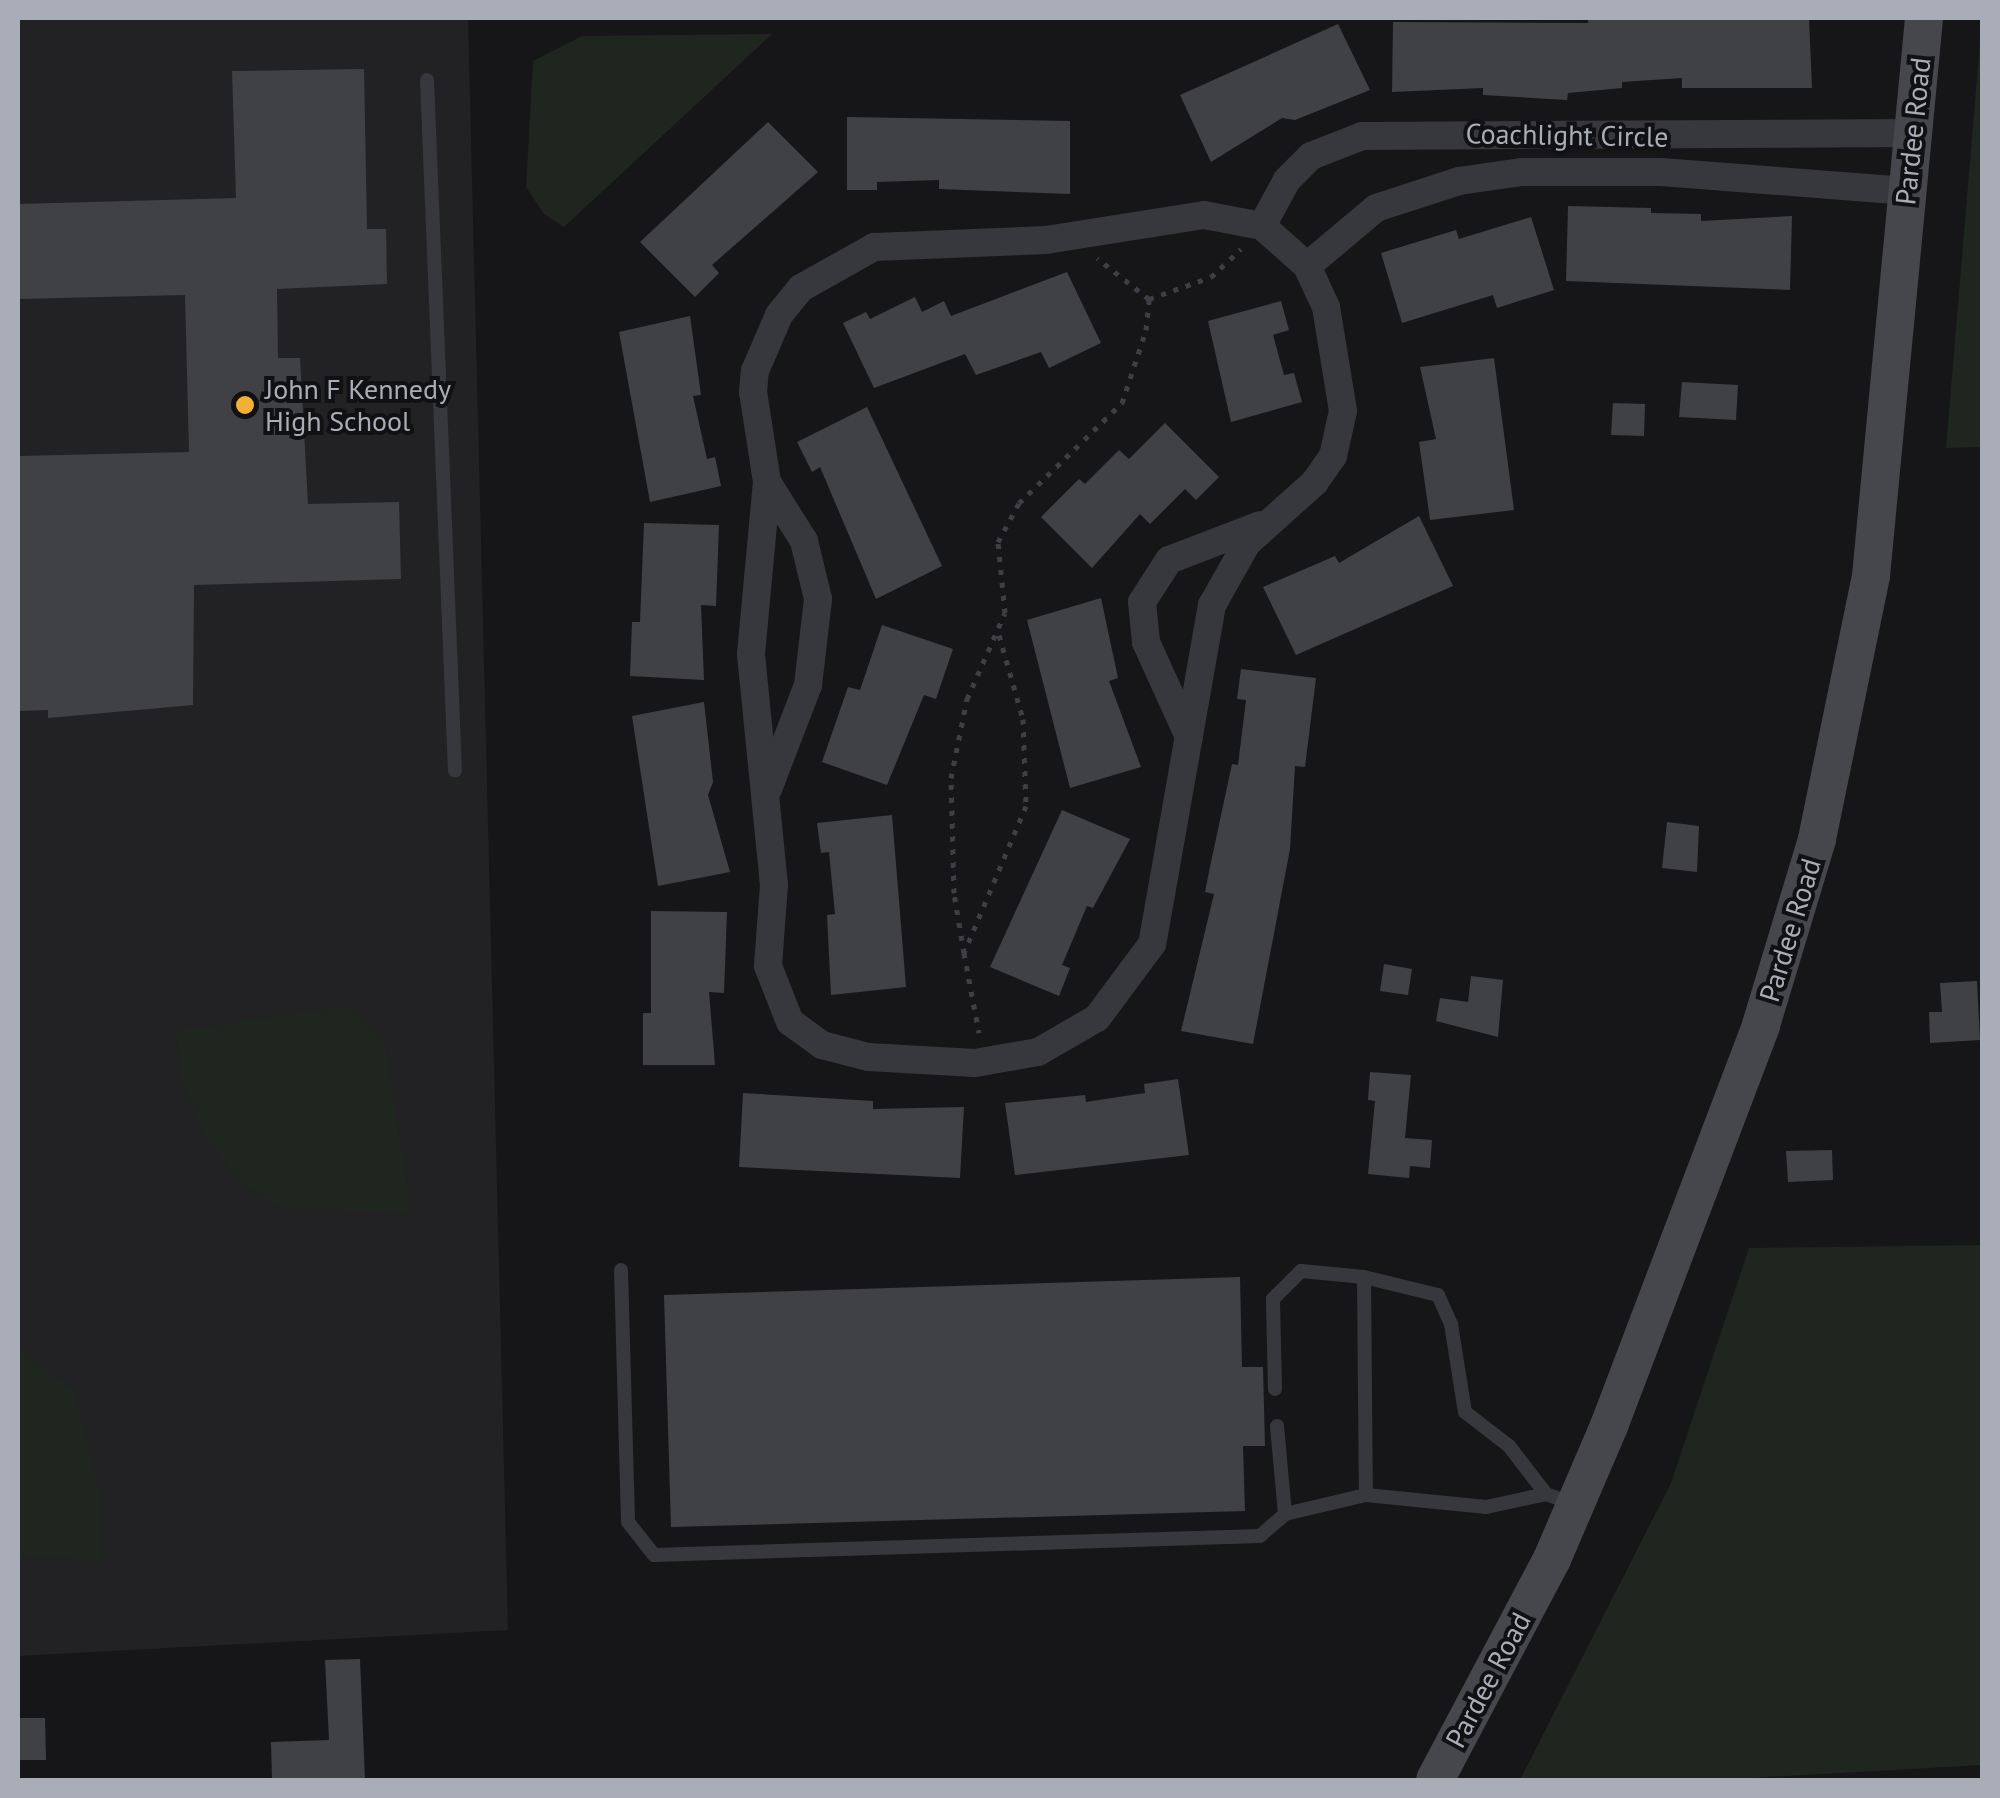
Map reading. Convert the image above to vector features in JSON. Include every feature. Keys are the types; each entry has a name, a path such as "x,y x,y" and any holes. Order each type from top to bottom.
{"main road":[{"name":"Pardee Road","path":"1435,1780 1561,1499 1762,1025 1818,839 1870,576 1924,18"}],"street":[{"name":"Coachlight Circle","path":"1258,225 1287,180 1310,156 1362,136 1913,133"},
{"name":"Coachlight Circle","path":"1307,266 1376,208 1459,181 1522,172 1661,172 1907,191"},
{"path":"1204,215 1258,225 1307,266 1326,307 1341,381 1340,435 1315,482 1247,543 1212,606 1161,913 1140,967 1081,1030 1038,1052 984,1063 836,1050 790,1022 768,966 774,886 751,654 767,482 754,415 755,371 779,315 801,288 836,263 899,244 1046,240 1204,215"},
{"path":"766,795 808,685 818,599 804,541 767,482"},
{"path":"1188,737 1146,642 1142,602 1169,560 1271,521"}],"lane":[{"path":"427,80 455,770"},
{"path":"621,1270 628,1522 654,1555 1260,1536 1285,1514 1366,1495 1486,1507 1561,1499"},
{"path":"1275,1389 1273,1299 1300,1271 1364,1277 1438,1294 1452,1324 1465,1412 1509,1446 1561,1499"},
{"path":"1364,1277 1366,1495"},
{"path":"1277,1426 1285,1514"}],"path":[{"path":"1149,299 1210,277 1240,251 1258,225"},
{"path":"1094,250 1111,273 1149,299"},
{"path":"984,1063 954,893 951,778 966,700 999,635 1006,606 998,556 1002,529 1019,502 1122,402 1149,299"},
{"path":"964,953 1026,806 1023,720 999,635"}],"shaded area":[{"path":"18,18 468,18 508,1630 18,1656"},
{"path":"1982,18 1982,447 1946,448"},
{"path":"772,34 564,227 544,214 526,187 533,61 582,36"},
{"path":"352,1005 384,1037 412,1214 280,1207 243,1185 203,1135 180,1075 176,1031"},
{"path":"1982,1245 1982,1765 1715,1780 1520,1780 1671,1483 1749,1248"},
{"path":"18,1345 75,1393 101,1494 102,1561 18,1556"}],"building":[{"path":"1588,18 1809,18 1812,88 1682,88 1682,78 1622,82 1622,88 1568,93 1567,100 1483,95 1483,88 1392,92 1393,22 1588,23"},
{"path":"1338,24 1370,90 1295,120 1282,118 1211,162 1180,95"},
{"name":"John F Kennedy High School","path":"364,69 367,229 386,229 387,284 277,289 278,358 300,358 308,504 399,502 401,579 194,585 193,705 48,718 48,710 18,711 18,456 189,452 185,295 18,299 18,204 236,198 232,71"},
{"path":"847,117 1070,121 1070,194 939,189 939,180 877,182 877,190 847,190"},
{"path":"768,122 818,172 712,265 719,273 695,297 640,242"},
{"path":"1568,206 1651,208 1651,213 1701,214 1701,221 1792,216 1790,290 1566,281"},
{"path":"1531,217 1554,290 1497,308 1493,295 1402,323 1381,253 1456,230 1459,239"},
{"path":"1067,272 1101,343 1049,368 1041,352 976,375 965,354 874,388 843,323 866,312 870,319 915,297 922,312 944,301 951,316"},
{"path":"1281,301 1289,330 1273,335 1284,375 1294,373 1302,402 1231,422 1208,321"},
{"path":"690,316 701,395 693,396 707,459 715,457 721,486 650,502 619,332"},
{"path":"1494,358 1514,510 1430,520 1419,442 1436,439 1420,367"},
{"path":"1682,382 1738,385 1736,420 1679,417"},
{"path":"1613,403 1645,404 1644,436 1611,435"},
{"path":"867,407 942,566 876,599 820,467 812,472 797,442"},
{"path":"1165,423 1219,477 1196,500 1185,489 1150,524 1140,514 1092,568 1041,517 1079,479 1085,484 1119,450 1129,459"},
{"path":"1419,516 1453,586 1296,655 1263,587 1335,556 1339,563"},
{"path":"644,523 719,525 716,606 701,605 704,680 630,676 632,622 640,622"},
{"path":"1101,598 1118,678 1109,681 1141,767 1070,788 1027,620"},
{"path":"882,625 953,649 936,699 924,695 887,785 822,762 848,687 860,690"},
{"path":"1241,669 1316,678 1305,767 1295,766 1290,849 1253,1044 1181,1031 1214,894 1205,892 1232,764 1238,765 1246,700 1237,699"},
{"path":"704,702 713,782 708,795 730,872 658,886 632,716"},
{"path":"1062,810 1130,839 1093,908 1087,906 1062,965 1070,968 1059,996 990,967"},
{"path":"892,815 906,987 831,995 827,915 835,914 829,852 821,853 817,823"},
{"path":"1667,822 1699,826 1697,872 1662,868"},
{"path":"651,911 727,912 724,993 709,992 715,1065 643,1065 643,1013 651,1013"},
{"path":"1384,964 1412,969 1408,995 1380,991"},
{"path":"1471,976 1503,980 1498,1037 1436,1021 1440,998 1468,1002"},
{"path":"1977,981 1980,1040 1930,1043 1929,1012 1942,1012 1940,983"},
{"path":"1370,1072 1411,1075 1405,1138 1432,1140 1430,1168 1410,1166 1409,1178 1368,1174 1375,1101 1368,1100"},
{"path":"1178,1079 1189,1155 1015,1175 1005,1103 1085,1095 1086,1102 1145,1093 1144,1084"},
{"path":"743,1093 873,1101 873,1109 964,1107 960,1178 739,1167"},
{"path":"1832,1150 1833,1180 1788,1182 1786,1151"},
{"path":"1240,1277 1242,1367 1263,1367 1265,1446 1243,1446 1245,1511 671,1527 664,1295"},
{"path":"360,1659 365,1780 272,1780 271,1742 329,1740 325,1660"},
{"path":"18,1718 45,1718 46,1760 18,1760"}],"place":[{"name":"John F Kennedy High School","path":"245,405"}]}
